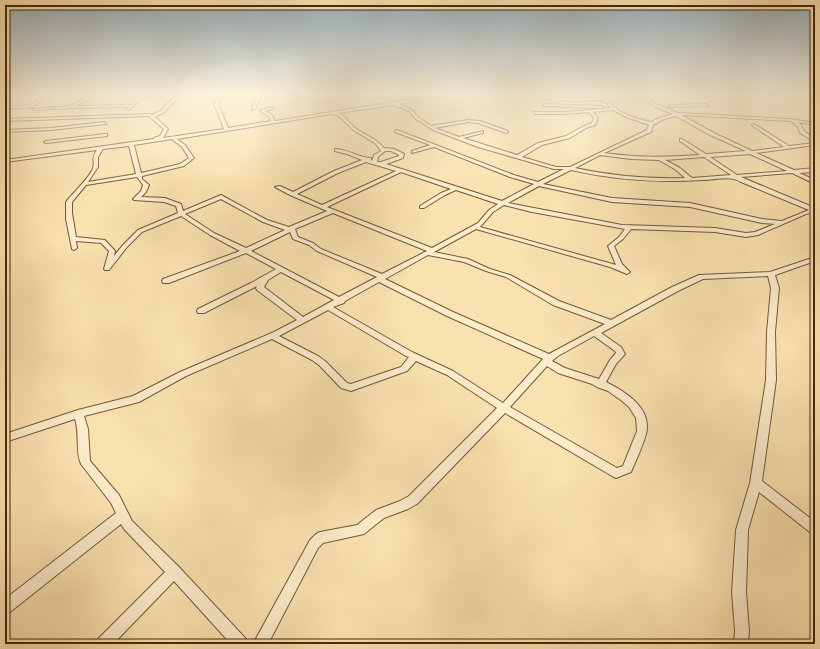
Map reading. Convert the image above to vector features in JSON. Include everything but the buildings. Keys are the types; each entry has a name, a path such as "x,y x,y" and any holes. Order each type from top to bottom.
{"street":[{"path":"40,156 46,142 45,123"},
{"path":"5,131 102,123"},
{"path":"74,248 74,239 68,216 69,202 96,168 95,158 98,151 101,149 100,143 107,124 106,123"},
{"path":"154,140 162,137 166,129 159,123"},
{"path":"224,123 226,129"},
{"path":"46,142 131,144 264,123"},
{"path":"348,123 354,129 377,142 382,149"},
{"path":"425,123 430,127 480,146 556,168 571,168 601,175 638,180 690,180 815,170"},
{"path":"430,127 450,123"},
{"path":"483,123 506,132"},
{"path":"518,157 540,144 568,137 594,123"},
{"path":"696,123 750,152 815,182"},
{"path":"796,123 800,126 802,132 815,141"},
{"path":"5,438 78,414 136,399 183,374 272,336 340,301 475,227 491,211 514,196 599,154 649,132 651,124"},
{"path":"754,125 788,147"},
{"path":"397,132 512,176 539,184 612,200 690,206 783,223"},
{"path":"459,138 481,132"},
{"path":"83,184 139,175 182,165 190,161 192,158 185,147 178,140 172,138"},
{"path":"682,140 736,176 768,192 814,210"},
{"path":"5,160 40,156 100,143"},
{"path":"131,144 140,179 146,185 143,192 136,199 165,200 179,205 181,214 212,234 340,301"},
{"path":"599,154 631,158 661,159 750,152 815,144"},
{"path":"414,152 433,146"},
{"path":"292,194 336,172 371,161 383,150 382,149"},
{"path":"381,164 401,157 402,154 392,150 382,149"},
{"path":"337,150 345,151 371,161 494,201 629,228 715,230 746,235 756,234 814,210"},
{"path":"661,159 678,169 690,180"},
{"path":"322,207 401,170"},
{"path":"278,188 429,252 466,260 488,270 508,276 556,303 610,323"},
{"path":"422,207 443,194 457,188"},
{"path":"74,239 103,241 112,251 107,269 125,246 140,231 221,197 265,221 290,230 294,233 295,238 311,244 319,250 381,278 450,314 548,360 558,370 600,385 628,399 642,419 642,431 627,469 616,473 504,408 450,373 415,356 328,307"},
{"path":"166,281 246,251 333,211"},
{"path":"475,227 612,266 627,272 619,265 612,246 629,228"},
{"path":"260,644 314,544 320,538 360,530 380,514 413,500 504,408 548,360 564,348 675,289 702,277 771,274 815,259"},
{"path":"201,311 280,270"},
{"path":"741,644 742,631 739,592 742,530 756,483 771,380 771,332 775,288 771,274"},
{"path":"265,279 260,288 302,320"},
{"path":"594,332 618,349 622,354 613,362 600,385"},
{"path":"272,336 315,358 322,363 344,386 351,388 404,369 415,356"},
{"path":"78,414 83,429 84,459 86,464 115,499 128,525 241,644"},
{"path":"756,483 815,529"},
{"path":"5,607 123,515"},
{"path":"103,644 174,572"}]}
